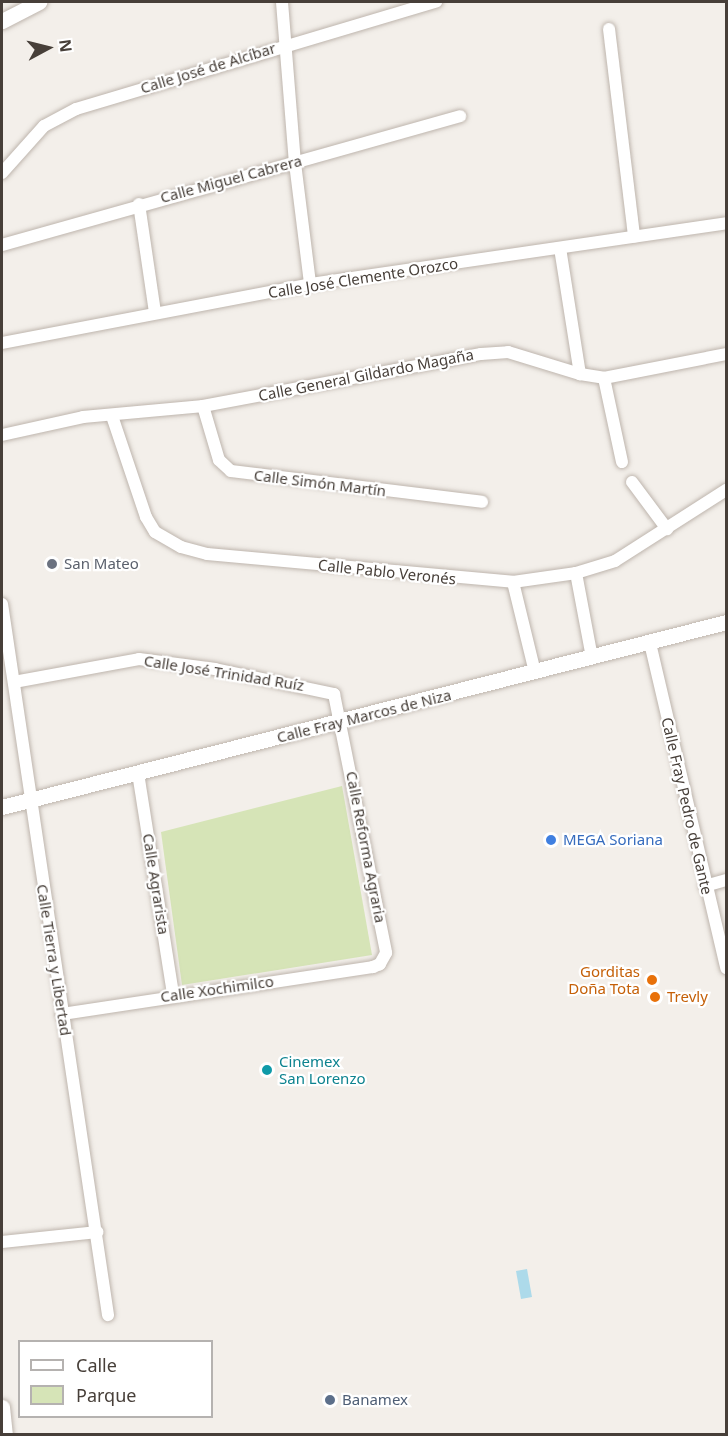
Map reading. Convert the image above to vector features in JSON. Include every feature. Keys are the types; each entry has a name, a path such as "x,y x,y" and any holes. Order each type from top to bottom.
{"street":[{"path":"2,21 39,2"},
{"path":"282,2 295,163 310,284"},
{"name":"Calle José de Alcíbar","path":"2,172 44,126 76,110 285,45 436,2"},
{"path":"609,29 634,236"},
{"name":"Calle Miguel Cabrera","path":"2,245 140,204 460,116"},
{"path":"140,204 155,313"},
{"name":"Calle José Clemente Orozco","path":"2,343 310,284 726,223"},
{"path":"560,248 579,375"},
{"name":"Calle General Gildardo Magaña","path":"2,435 66,420 203,406 481,354 508,352 531,357 579,375 604,378 726,354"},
{"path":"604,378 622,462"},
{"name":"Calle Simón Martín","path":"203,406 219,460 231,471 482,502"},
{"name":"Calle Pablo Veronés","path":"112,416 146,517 155,532 181,548 207,554 513,582 576,573 625,556 726,490"},
{"path":"632,482 667,529"},
{"path":"576,573 592,658"},
{"path":"513,582 535,672"},
{"name":"Calle Tierra y Libertad","path":"2,604 30,800 98,1232 108,1316"},
{"name":"Calle Fray Marcos de Niza","path":"2,807 726,622"},
{"name":"Calle Fray Pedro de Gante","path":"650,643 726,968"},
{"name":"Calle José Trinidad Ruíz","path":"14,682 125,660 156,660 325,690 338,702 341,722"},
{"name":"Calle Reforma Agraria","path":"341,722 386,953 380,964 373,967"},
{"name":"Calle Agrarista","path":"138,773 173,995"},
{"path":"705,886 726,880"},
{"name":"Calle Xochimilco","path":"63,1014 173,995 373,967"},
{"path":"2,1242 98,1232"},
{"path":"2,1407 5,1434"}],"green space":[{"path":"342,786 372,955 182,985 161,832"}],"water":[{"path":"527,1269 532,1297 521,1299 516,1271"}],"place":[{"name":"San Mateo","path":"52,564"},
{"name":"MEGA Soriana","path":"551,840"},
{"name":"Gorditas Doña Tota","path":"652,980"},
{"name":"Trevly","path":"655,997"},
{"name":"Cinemex San Lorenzo","path":"267,1070"},
{"name":"Banamex","path":"330,1400"}]}
